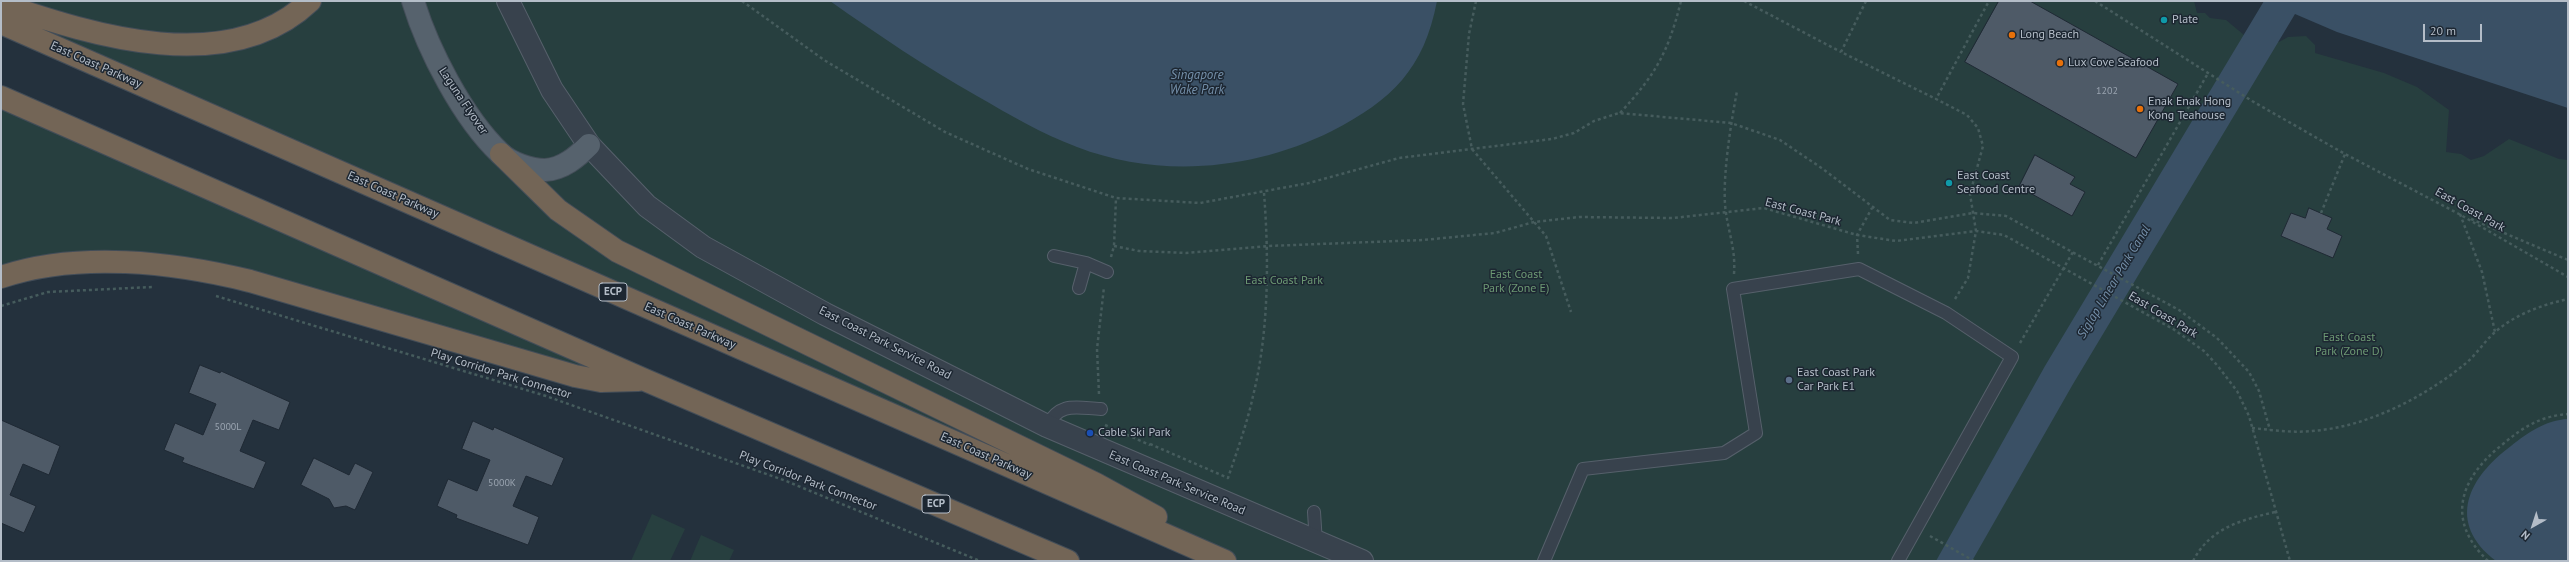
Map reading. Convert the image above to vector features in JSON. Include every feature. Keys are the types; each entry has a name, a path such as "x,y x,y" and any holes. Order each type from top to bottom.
{"highway":[{"path":"1,4 107,35 158,43 194,44 225,42 259,34 287,20 310,1"},
{"name":"East Coast Parkway","path":"1,23 1225,561"},
{"name":"ECP","path":"1,97 645,380 1068,561"},
{"path":"501,154 558,210 617,251 1096,484 1232,561"},
{"path":"1,277 40,267 84,263 150,264 200,270 250,281 575,376 601,381 645,380"}],"main road":[{"name":"Laguna Flyover","path":"413,1 423,30 442,71 467,111 501,154"},
{"path":"501,154 525,166 546,170 569,162 590,145"}],"street":[{"name":"East Coast Park Service Road","path":"508,1 552,90 590,145 608,167 647,206 703,247 825,314 1047,426 1362,561"}],"lane":[{"path":"1054,256 1086,263 1107,272"},
{"path":"1079,288 1086,263"},
{"path":"1544,561 1584,469 1724,453 1756,434 1732,290 1859,269 1946,313 2012,356 1898,561"},
{"path":"1047,426 1055,413 1062,408 1101,408"},
{"path":"1314,512 1316,542"}],"path":[{"path":"742,1 824,60 945,132 1028,169 1116,198 1200,203 1264,193 1309,184 1399,158 1552,139 1574,133 1594,121 1619,113 1731,123 1780,140 1823,169 1872,208 1890,220 1902,224 1973,212 2006,216 2099,266 2199,324 2235,355 2249,372 2259,391 2270,430"},
{"path":"1476,1 1468,34 1463,104 1472,149 1546,236 1571,312"},
{"path":"1619,113 1659,66 1672,35 1681,1"},
{"path":"1744,1 1840,52 1967,115 1978,128 1983,146 1970,194 1976,231 1968,278 1946,313"},
{"path":"1840,52 1866,1"},
{"path":"1936,99 1989,1"},
{"name":"East Coast Park","path":"2095,1 2207,74 2252,101 2345,154 2460,214 2568,277"},
{"path":"2099,266 2207,74"},
{"path":"1732,290 1736,254 1726,213 1731,123 1737,91"},
{"path":"2321,213 2345,154"},
{"path":"1116,198 1114,246 1107,272 1098,350 1103,424 1228,478 1254,395 1262,345 1268,246 1264,193"},
{"name":"East Coast Park","path":"1114,246 1166,253 1268,246 1423,240 1495,233 1534,222 1579,217 1674,218 1764,208 1857,236 1896,241 1976,231 2004,235 2091,282 2182,335 2217,365 2237,391 2252,428 2290,561"},
{"path":"1859,269 1857,236 1872,208"},
{"path":"2460,214 2568,260"},
{"path":"2460,214 2482,272 2496,332"},
{"path":"2012,356 2073,252"},
{"path":"1,306 48,292 154,287"},
{"name":"Play Corridor Park Connector","path":"208,294 546,396 786,481 980,561"},
{"path":"2252,428 2312,431 2332,428 2404,405 2466,363 2496,332 2539,305 2568,299"},
{"path":"2488,561 2472,541 2463,518 2462,498 2469,480 2484,459 2526,426 2548,417 2568,414"},
{"path":"1148,449 1150,444"},
{"path":"2192,561 2202,547 2222,529 2236,522 2275,512"},
{"path":"1942,543 1974,561"}],"green space":[{"name":"East Coast Park","path":"1,1 2194,1 2197,13 2205,13 2210,18 2226,20 2244,35 2279,42 2288,37 2306,36 2315,45 2315,53 2384,73 2417,87 2449,110 2446,152 2461,154 2471,160 2484,156 2509,139 2559,159 2568,160 2568,561 1225,561 1,24"},
{"path":"1,97 643,379 601,380 175,266 1,277"},
{"path":"652,514 685,529 670,561 631,561"},
{"path":"701,535 734,550 729,561 690,561"}],"water":[{"name":"Singapore Wake Park","path":"830,1 1437,1 1424,46 1414,64 1402,80 1388,94 1372,107 1353,119 1332,131 1302,144 1271,154 1239,162 1206,166 1174,166 1141,163 1109,157 1077,147 1051,136 1014,117 939,74"},
{"name":"Siglap Linear Park Canal","path":"2264,1 2568,1 2568,108 2337,32 2295,14 2073,384 1972,561 1936,561 2045,366"},
{"path":"2568,419 2568,561 2496,561 2480,546 2471,531 2467,516 2469,500 2474,486 2496,458 2524,436 2537,428 2552,422"}],"building":[{"path":"1999,1 2030,1 2178,84 2136,158 1965,62"},
{"path":"2035,155 2075,177 2070,184 2085,192 2072,216 2019,187"},
{"path":"2309,208 2332,218 2327,229 2342,236 2333,258 2281,236 2291,213 2305,218"},
{"path":"200,365 220,373 221,371 290,402 279,430 253,420 240,451 266,462 254,489 182,462 184,458 164,450 175,423 203,435 216,404 189,393"},
{"path":"1,420 60,446 49,475 23,464 10,495 36,506 24,533 1,523"},
{"path":"473,421 493,430 494,427 564,458 552,486 526,476 513,506 539,517 528,545 456,518 457,515 437,506 448,479 477,491 490,460 462,449"},
{"path":"314,458 349,475 355,463 373,472 355,510 346,506 334,508 329,499 301,485"}],"place":[{"name":"Plate","path":"2164,20"},
{"name":"Long Beach","path":"2012,35"},
{"name":"Lux Cove Seafood","path":"2060,63"},
{"name":"Enak Enak Hong Kong Teahouse","path":"2140,109"},
{"name":"East Coast Seafood Centre","path":"1949,183"},
{"name":"East Coast Park Car Park E1","path":"1789,380"},
{"name":"Cable Ski Park","path":"1090,433"}],"park label":[{"name":"East Coast Park (Zone E)","path":"1516,282"},
{"name":"East Coast Park (Zone D)","path":"2349,345"}]}
